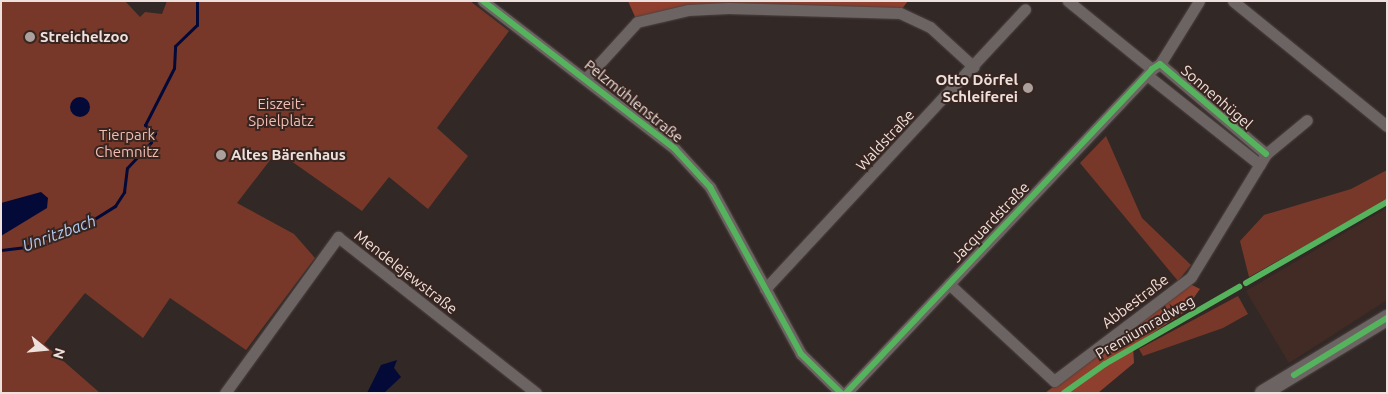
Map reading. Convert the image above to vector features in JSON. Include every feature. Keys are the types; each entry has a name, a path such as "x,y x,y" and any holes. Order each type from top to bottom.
{"main road":[{"path":"1263,393 1387,318"}],"street":[{"name":"Pelzmühlenstraße","path":"483,1 587,78 675,149 710,187 801,354 841,393"},
{"name":"Sonnenhügel","path":"1068,1 1153,69 1266,154"},
{"name":"Jacquardstraße","path":"846,393 1153,69 1199,1"},
{"path":"1232,1 1387,126"},
{"name":"Pelzmühlenstraße","path":"587,78 637,22 688,10 728,8 900,13 930,27 974,67"},
{"name":"Waldstraße","path":"765,289 974,67 1025,9"},
{"name":"Sonnenhügel","path":"1153,69 1260,165"},
{"name":"Abbestraße","path":"948,284 1054,381 1190,277 1266,154 1307,120"},
{"name":"Mendelejewstraße","path":"225,393 338,237 536,393"}],"shaded area":[{"path":"628,1 908,1 901,10 766,6 636,19"},
{"path":"80,97 87,100 90,107 87,114 80,117 73,114 70,107 73,100"},
{"path":"41,192 48,198 47,208 1,236 1,203"},
{"path":"1387,208 1387,300 1289,363 1246,291"},
{"path":"1190,284 1200,289 1183,313 1133,346 1134,363 1098,393 1045,393"},
{"path":"397,360 394,368 401,377 384,393 367,393 381,365"}],"green space":[{"name":"Tierpark Chemnitz","path":"1,1 125,1 140,17 145,12 162,14 167,1 470,1 509,31 437,128 468,156 428,209 389,177 362,211 277,151 237,203 294,234 315,258 246,350 170,298 143,338 85,293 44,344 100,393 1,393"},
{"path":"1106,136 1142,218 1191,265 1178,281 1080,163"},
{"path":"1387,170 1387,200 1249,277 1240,241 1264,215 1351,189"},
{"path":"1238,296 1248,314 1223,328 1143,356 1139,349"}],"waterway":[{"name":"Unritzbach","path":"1,250 26,247 65,229 83,226 115,206 124,192 127,168 151,142 155,133 145,125 174,68 175,46 197,25 197,1"}],"cycle path":[{"path":"483,1 675,149 710,187 801,354 841,393"},
{"path":"846,393 1152,69 1160,64 1266,154"},
{"path":"1246,283 1387,202"},
{"name":"Premiumradweg","path":"1064,393 1105,364 1239,287"},
{"path":"1294,375 1387,318"}],"place":[{"name":"Streichelzoo","path":"30,37"},
{"name":"Otto Dörfel Schleiferei","path":"1028,88"},
{"name":"Altes Bärenhaus","path":"221,155"}],"park label":[{"name":"Eiszeit- Spielplatz","path":"281,112"}]}
